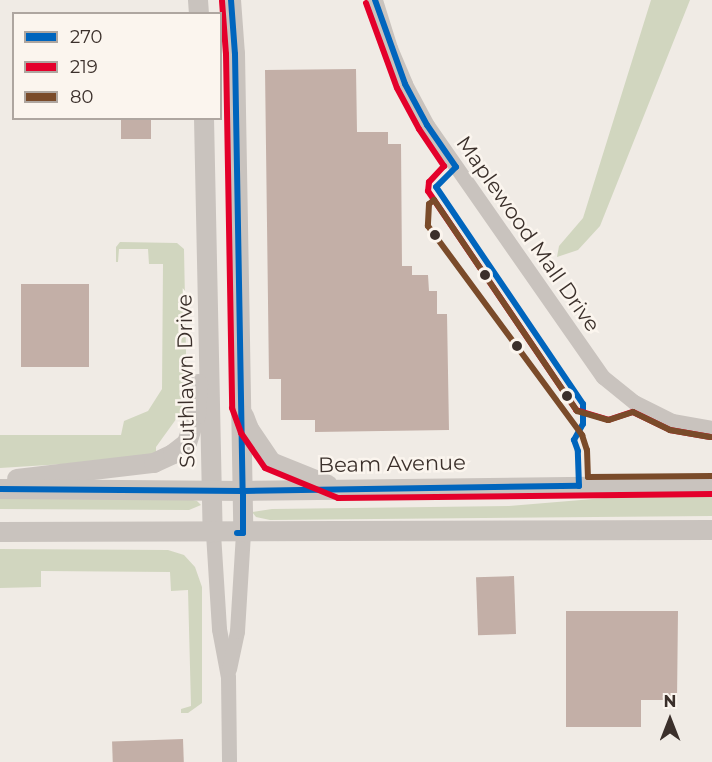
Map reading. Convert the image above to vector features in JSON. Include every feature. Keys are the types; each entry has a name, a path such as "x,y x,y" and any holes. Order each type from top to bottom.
{"street":[{"name":"Southlawn Drive","path":"228,677 237,631 243,533 235,54 231,0"},
{"name":"Maplewood Mall Drive","path":"375,0 398,67 427,125 603,377 634,402 672,421 712,428"},
{"name":"Southlawn Drive","path":"204,120 213,533 219,629 228,677 229,762"},
{"path":"0,481 154,463 173,454 187,443 196,415 200,359 208,307"},
{"path":"241,407 249,429 271,462 339,489"},
{"name":"Beam Avenue","path":"0,489 243,491 712,485"},
{"path":"0,532 712,530"}],"green space":[{"path":"651,0 690,0 600,226 578,250 557,257 559,246 583,218"},
{"path":"120,242 177,243 184,249 187,404 156,447 156,454 144,459 0,468 0,435 121,435 124,421 148,411 162,389 163,264 149,264 148,249 119,249 118,262 116,262 116,247"},
{"path":"712,494 712,516 270,520 256,517 252,512 272,509 509,506 629,496"},
{"path":"0,497 185,498 197,501 201,505 189,510 0,509"},
{"path":"0,549 168,550 184,555 195,567 202,587 202,703 188,713 181,713 181,709 191,706 188,590 171,591 170,572 41,571 41,587 0,588"}],"building":[{"path":"356,69 357,132 388,132 388,144 401,144 402,266 412,266 412,275 428,275 429,291 437,291 437,314 447,314 449,430 315,432 315,420 281,420 281,379 269,379 265,70"},
{"path":"121,120 151,120 151,139 121,139"},
{"path":"21,284 89,284 89,367 21,367"},
{"path":"514,576 516,634 478,635 476,577"},
{"path":"566,611 678,611 677,700 641,700 641,727 566,727"},
{"path":"183,739 184,762 113,762 112,741"}],"transit line":[{"name":"270","path":"231,0 235,54 243,491 243,533 237,533"},
{"name":"270","path":"375,0 405,84 427,125 456,167 436,187"},
{"name":"219","path":"222,1 226,54 232,408 241,433 265,468 338,498 712,494"},
{"name":"219","path":"366,3 397,88 419,129 444,166 429,182 428,191 576,410 608,420 633,412 670,430 710,437"},
{"name":"270","path":"0,489 243,491 579,486 578,451 574,440 583,424 583,404 436,187"},
{"name":"80","path":"710,437 670,430 633,412 608,420 577,411 434,200 429,204 428,226 582,435 587,450 588,477 712,476"}]}
